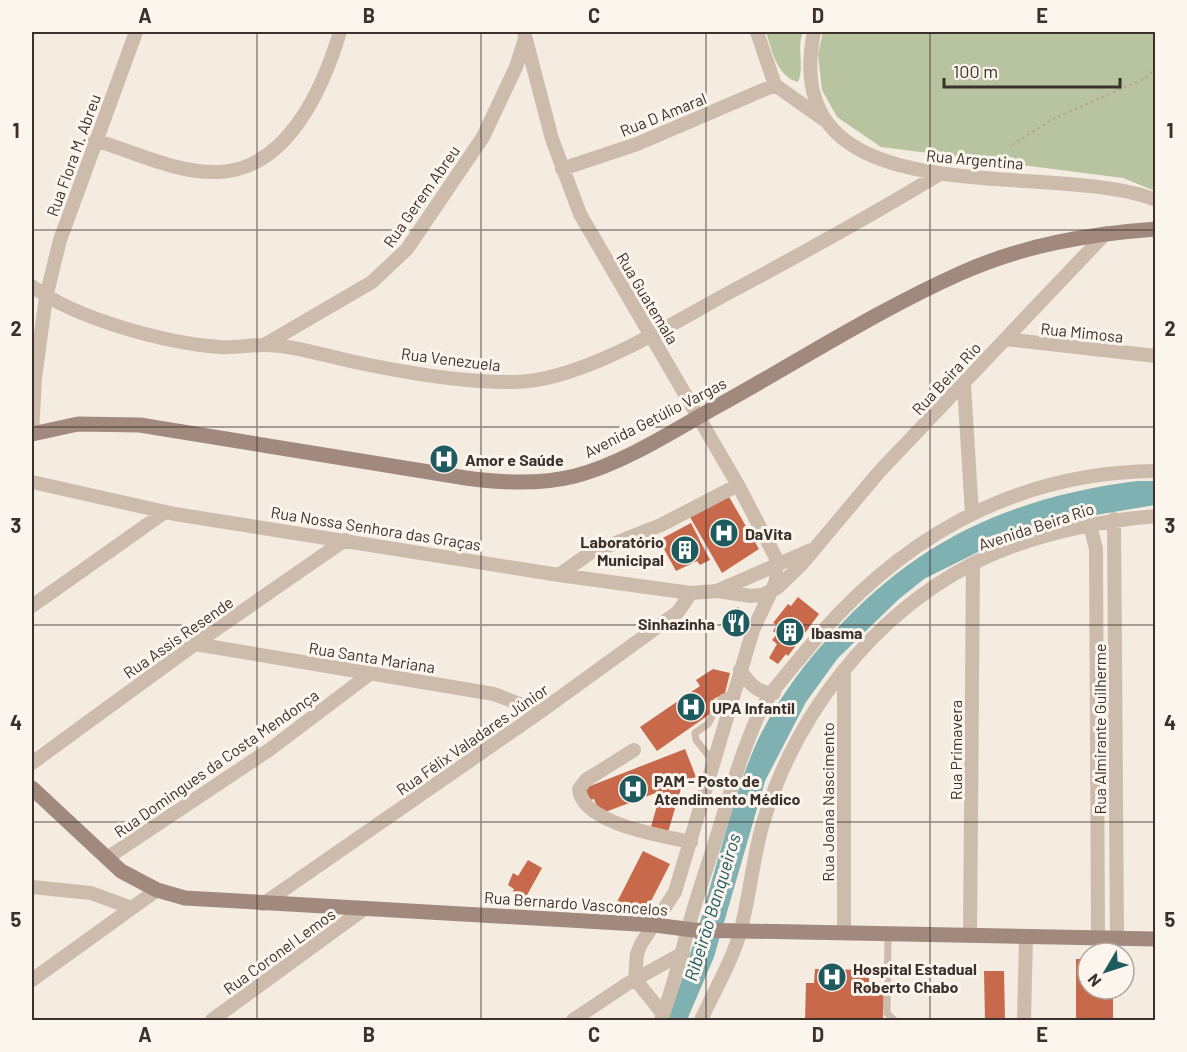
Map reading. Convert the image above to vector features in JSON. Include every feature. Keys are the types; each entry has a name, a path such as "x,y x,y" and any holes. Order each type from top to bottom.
{"main road":[{"name":"Avenida Getúlio Vargas","path":"32,434 78,424 140,425 466,478 529,482 575,476 600,467 698,417 924,291 961,273 1051,242 1106,233 1155,229"},
{"name":"Rua Bernardo Vasconcelos","path":"32,788 107,858 137,881 185,898 655,925 690,930 735,932 1155,939"}],"street":[{"name":"Rua Flora M. Abreu","path":"32,434 35,378 46,297 60,240 136,32"},
{"path":"95,140 194,170 219,172 246,168 260,162 276,150 309,104 333,56 340,32"},
{"path":"757,32 775,85 827,122"},
{"name":"Rua Argentina","path":"814,32 810,69 812,89 827,122 835,132 864,152 885,162 938,175 1065,182 1113,189 1155,200"},
{"name":"Rua Guatemala","path":"524,37 562,169 592,237 738,485 775,551 777,566"},
{"name":"Rua Gerem Abreu","path":"264,345 372,282 407,249 483,136 516,67 524,37"},
{"name":"Rua D Amaral","path":"562,169 637,144 775,85"},
{"name":"Rua Venezuela","path":"32,286 46,297 125,329 172,340 218,347 264,345 365,364 482,381 516,382 551,377 651,335 865,218 938,175"},
{"name":"Rua Beira Rio","path":"771,592 792,574 879,472 1106,233"},
{"name":"Rua Mimosa","path":"1005,339 1155,356"},
{"path":"964,385 972,514"},
{"name":"Avenida Beira Rio","path":"662,1017 736,775 760,710 816,638 866,585 914,547 972,514 1066,480 1155,471"},
{"name":"Rua Nossa Senhora das Graças","path":"32,482 165,512 560,575 691,593 717,591 751,596"},
{"path":"560,575 590,554 661,525 738,485"},
{"path":"32,606 165,512"},
{"name":"Avenida Beira Rio","path":"701,1020 735,932 763,823 780,780 808,722 844,670 863,648 897,617 973,564 1044,538 1090,525 1114,519 1155,516"},
{"name":"Rua Almirante Guilherme","path":"1114,519 1117,938"},
{"name":"Rua Almirante Guilherme","path":"1090,525 1096,549 1098,937"},
{"name":"Rua Assis Resende","path":"32,763 195,644 345,540"},
{"name":"Rua Beira Rio","path":"753,630 751,596 748,586 755,574 813,549"},
{"name":"Rua Primavera","path":"970,936 973,564"},
{"name":"Rua Beira Rio","path":"635,979 637,954 675,892 740,670 753,630 776,581 777,566"},
{"path":"755,574 771,592"},
{"name":"Rua Nossa Senhora das Graças","path":"717,591 755,574"},
{"path":"751,596 771,592"},
{"name":"Rua Félix Valadares Júnior","path":"263,904 540,712 678,612 691,593"},
{"name":"Rua Santa Mariana","path":"195,644 494,694 540,712"},
{"path":"740,670 761,692 774,693"},
{"name":"Rua Joana Nascimento","path":"844,670 844,933"},
{"name":"Rua Domingues da Costa Mendonça","path":"107,858 269,750 371,673"},
{"path":"735,691 745,687 755,691 760,698 760,710"},
{"path":"634,750 582,784 579,789 584,802 594,812 632,828 691,842"},
{"path":"32,887 91,893 132,908"},
{"path":"32,980 158,890"},
{"name":"Rua Coronel Lemos","path":"212,1020 228,1016 364,909"},
{"path":"1024,1020 1026,937"},
{"path":"573,1020 635,979 683,952"},
{"path":"635,979 662,1017"}],"lane":[{"path":"712,767 714,760 696,740 695,733 708,724 722,698 735,691"},
{"path":"888,934 887,1012 894,1020"}],"path":[{"path":"1012,145 1053,119 1146,78 1155,67"}],"green space":[{"path":"766,32 803,32 798,82 785,75 780,69"},
{"path":"823,32 1155,32 1155,191 1123,178 881,147 837,117 822,90 818,54"}],"water":[{"name":"Ribeirão Banqueiros","path":"1137,481 1155,481 1155,505 1066,520 1018,532 924,579 899,599 838,658 806,702 765,781 714,957 687,1020 668,1020 742,779 756,744 763,729 800,672 833,633 865,600 899,572 934,548 970,528 1009,511 1049,498"}],"building":[{"name":"DaVita","path":"728,495 759,549 722,573 690,517"},
{"name":"Laboratório Municipal","path":"691,523 710,560 700,565 697,561 676,571 659,540"},
{"name":"Ibasma","path":"798,597 819,614 788,656 786,654 778,664 769,658 777,644 772,640 777,634 773,631 777,625 773,623 788,604 791,606"},
{"name":"Sinhazinha","path":"738,607 746,617 743,635 737,628 733,631 723,620"},
{"name":"UPA Infantil","path":"713,669 730,673 725,693 714,699 710,714 657,751 640,727 700,686 696,680"},
{"name":"PAM - Posto de Atendimento Médico","path":"685,749 696,777 683,782 668,832 651,827 661,791 600,814 594,799 590,800 585,788"},
{"path":"643,851 670,864 647,909 613,910"},
{"path":"528,860 542,868 526,897 513,892 514,889 508,885 513,873 518,876"},
{"path":"815,969 869,970 869,983 884,984 883,1020 805,1020 806,983 814,983"},
{"path":"984,971 1004,971 1005,1020 985,1020"},
{"path":"1076,1001 1113,1001 1113,1020 1076,1020"}],"place":[{"name":"Amor e Saúde","path":"444,459"},
{"name":"DaVita","path":"724,533"},
{"name":"Laboratório Municipal","path":"685,550"},
{"name":"Sinhazinha","path":"736,623"},
{"name":"Ibasma","path":"790,632"},
{"name":"UPA Infantil","path":"691,707"},
{"name":"PAM - Posto de Atendimento Médico","path":"633,789"},
{"name":"Hospital Estadual Roberto Chabo","path":"832,977"}]}
